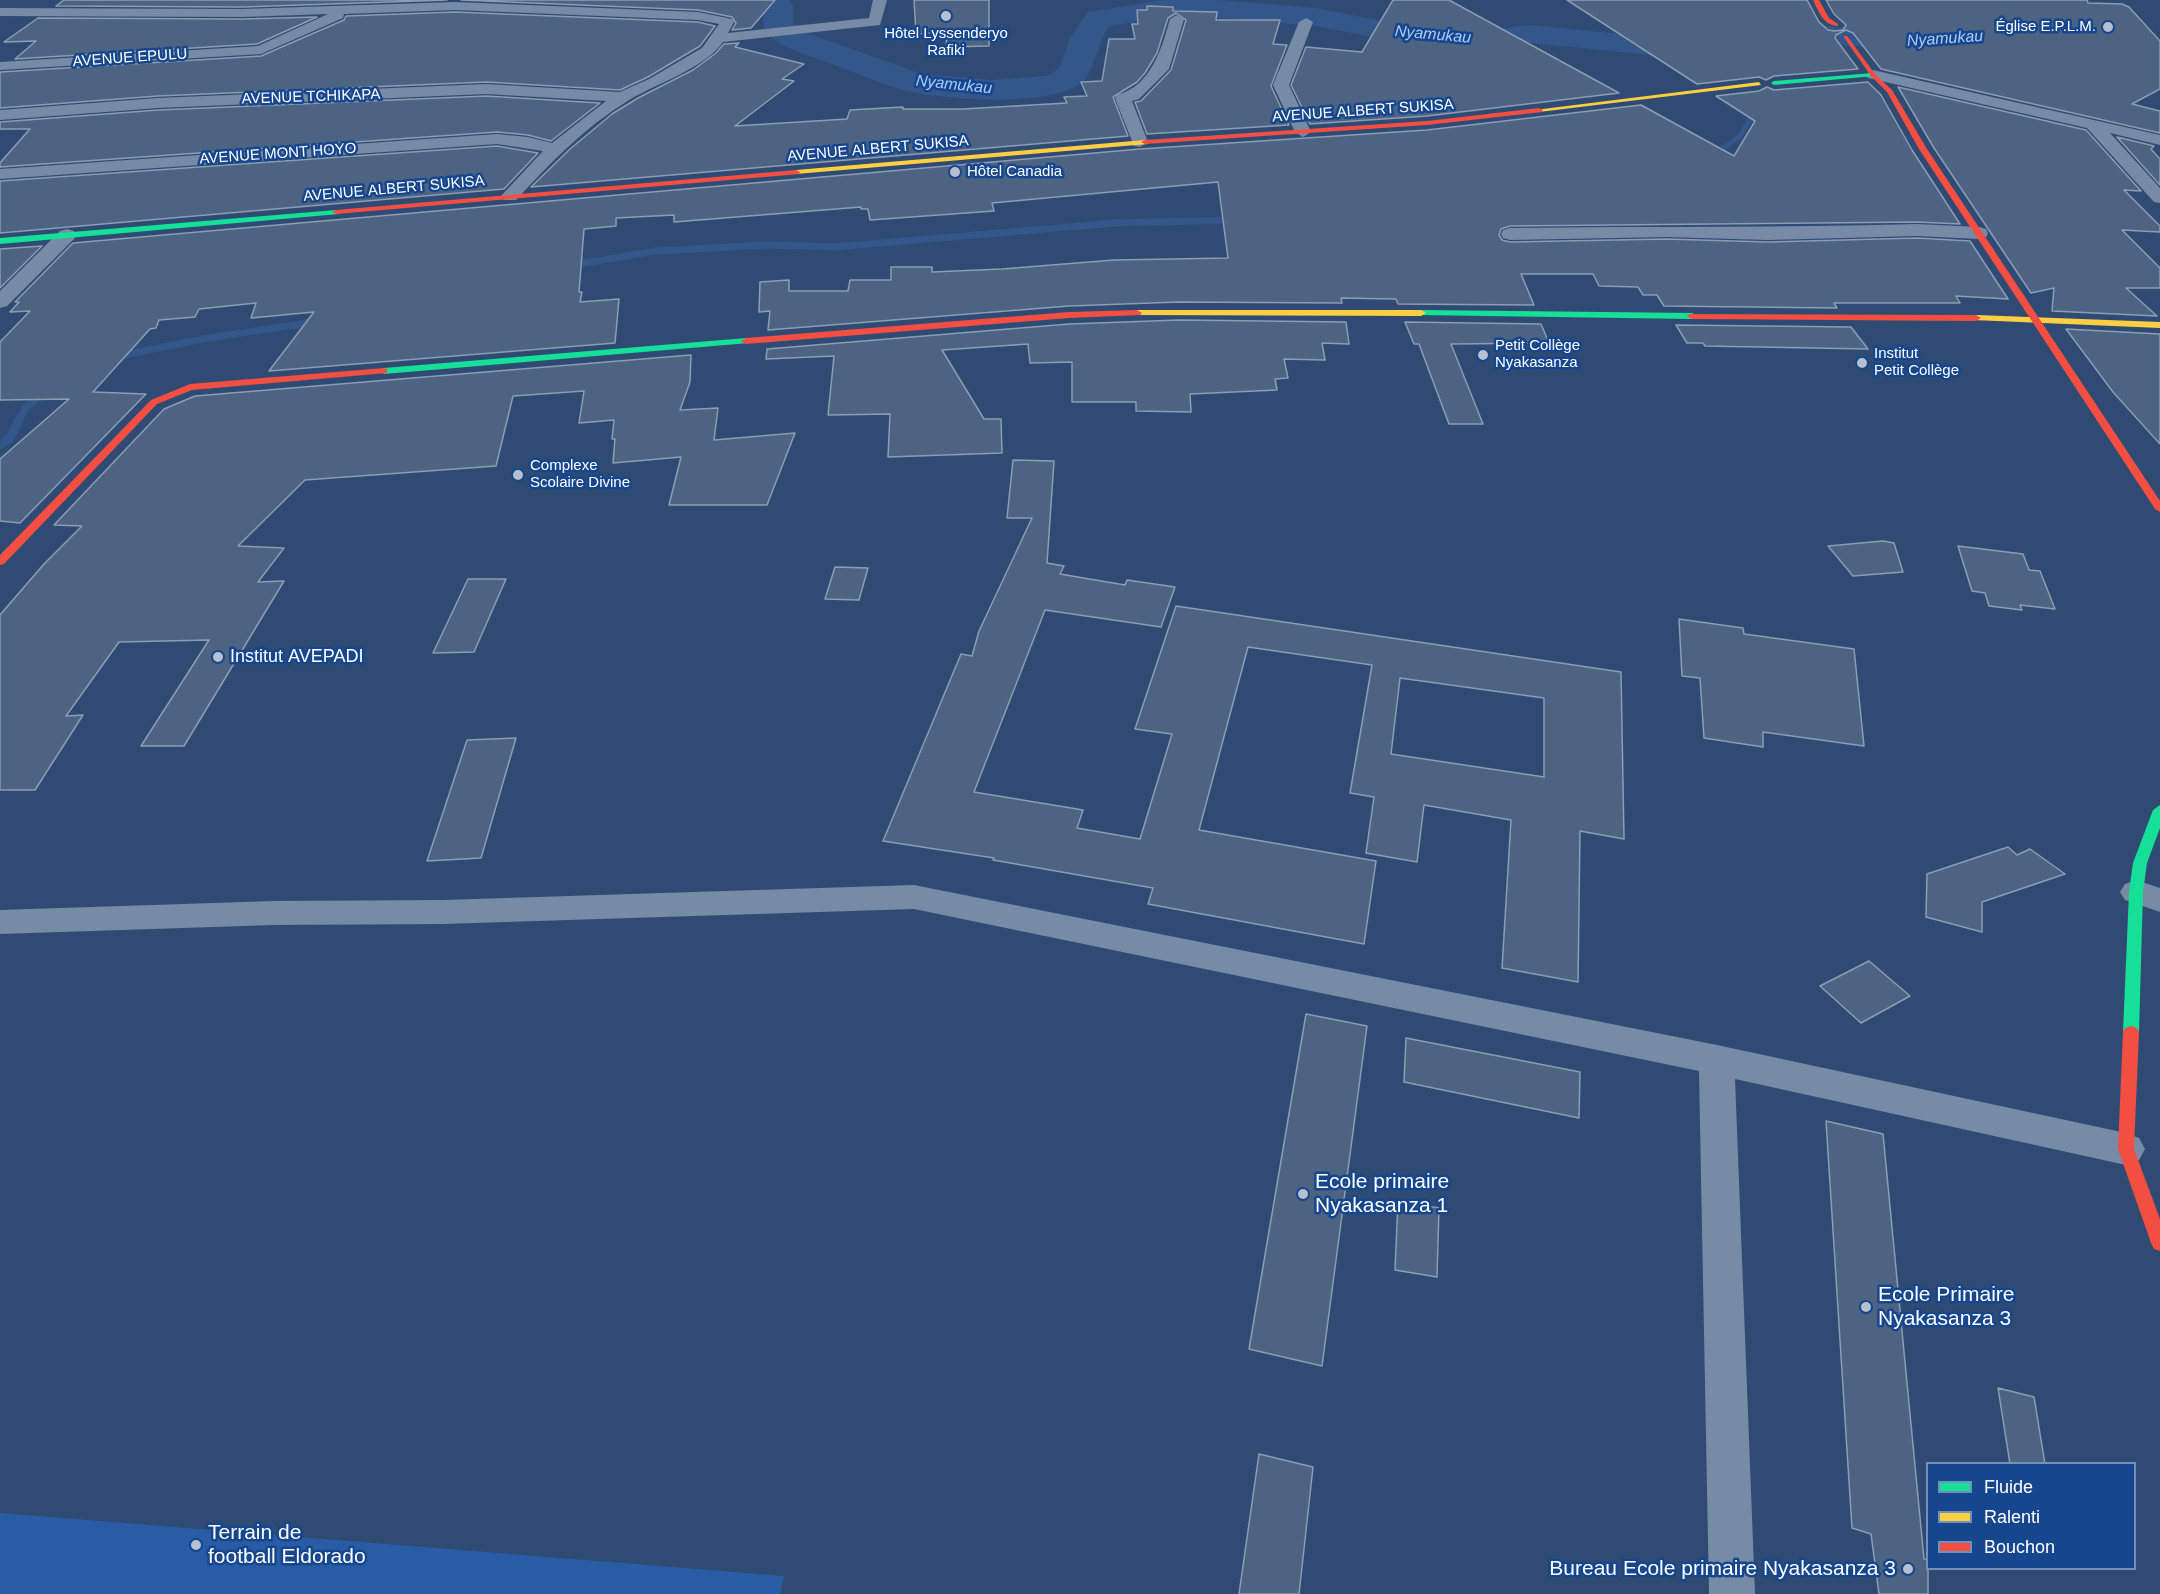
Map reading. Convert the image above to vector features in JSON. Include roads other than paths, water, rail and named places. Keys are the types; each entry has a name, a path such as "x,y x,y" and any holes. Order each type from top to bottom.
{"street":[{"path":"717,38 875,21 880,0"},
{"path":"1816,0 1826,19 1836,25"},
{"path":"0,12 242,13 490,6 698,16 727,22 707,51 654,82 622,97 590,118 555,149 510,196"},
{"name":"AVENUE EPULU","path":"0,66 261,50 352,9"},
{"path":"1140,142 1123,98 1133,96 1161,69 1164,54 1172,41 1177,19"},
{"path":"1303,132 1281,85 1306,21"},
{"path":"1848,41 1874,75 1890,91 1923,149 2160,508"},
{"path":"1874,75 2160,140"},
{"name":"AVENUE ALBERT SUKISA","path":"0,241 1140,142 1427,123 1766,83 1874,75"},
{"name":"AVENUE TCHIKAPA","path":"0,115 158,103 486,89 622,97"},
{"path":"2092,124 2160,198"},
{"name":"AVENUE MONT HOYO","path":"0,174 497,139 528,142 555,149"},
{"path":"1510,234 1666,231 1768,234 1917,230 1979,232"},
{"path":"0,302 67,235"},
{"path":"0,562 154,402 190,387 692,344 1091,314 1179,311 2037,319 2160,325"},
{"path":"2160,810 2140,863 2148,896 2126,1149 2160,1243"},
{"path":"0,922 274,913 443,912 914,897 1717,1060 2126,1149"},
{"path":"1717,1060 1732,1594"}],"waterway":[{"name":"Nyamukau","path":"774,0 778,5 778,27 796,40 917,83 992,90 1055,85 1073,74 1085,38 1099,18 1184,6 1316,17 1413,36 1484,40 1530,34 1683,49 1705,43 1712,33 1727,27 1744,26 1908,43 1945,36"},
{"path":"1711,157 1740,136 1752,116 1761,114"},
{"path":"568,266 656,251 768,245 835,247 1115,223 1236,220"},
{"path":"114,357 208,338 302,324 320,317"},
{"path":"19,420 26,407 45,392"},
{"path":"0,445 10,438 19,420"}],"place":[{"name":"Hôtel Lyssenderyo Rafiki","path":"946,16"},
{"name":"Église E.P.L.M.","path":"2108,27"},
{"name":"Hôtel Canadia","path":"955,172"},
{"name":"Petit Collège Nyakasanza","path":"1483,355"},
{"name":"Institut Petit Collège","path":"1862,363"},
{"name":"Complexe Scolaire Divine","path":"518,475"},
{"name":"Institut AVEPADI","path":"218,657"},
{"name":"Ecole primaire Nyakasanza 1","path":"1303,1194"},
{"name":"Ecole Primaire Nyakasanza 3","path":"1866,1307"},
{"name":"Terrain de football Eldorado","path":"196,1545"},
{"name":"Bureau Ecole primaire Nyakasanza 3","path":"1908,1569"}]}
